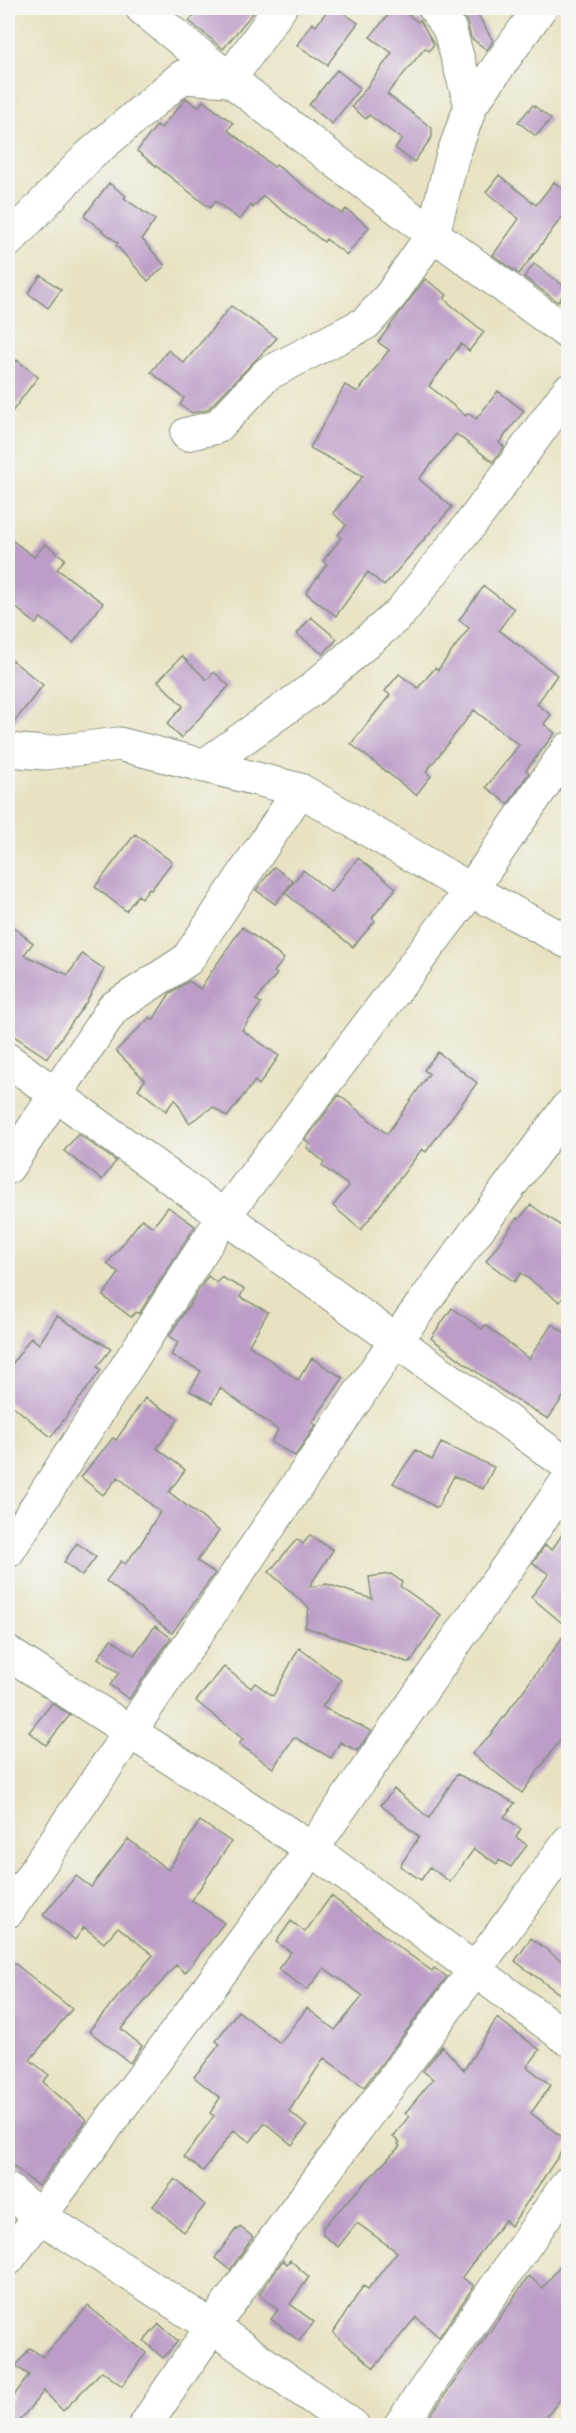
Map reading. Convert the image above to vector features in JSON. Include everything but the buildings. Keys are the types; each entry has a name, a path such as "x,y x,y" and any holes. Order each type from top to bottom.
{"street":[{"path":"142,8 229,80 568,333"},
{"path":"229,80 280,8"},
{"path":"435,8 449,28 471,105"},
{"path":"187,434 217,427 267,374 366,323 391,296 433,234 452,158 471,105 540,8"},
{"path":"8,241 89,156 182,77 229,80"},
{"path":"204,766 311,690 400,613 480,512 568,391"},
{"path":"8,750 45,753 119,744 300,790 471,890 568,942"},
{"path":"8,1551 224,1216 471,890 568,749"},
{"path":"8,1167 113,1008 187,960 300,790"},
{"path":"8,1060 568,1465"},
{"path":"8,1911 396,1340 568,1107"},
{"path":"8,2259 38,2215 312,1849 568,1480"},
{"path":"8,1653 312,1849 568,2039"},
{"path":"145,2426 211,2326 476,1971 568,1842"},
{"path":"400,2426 568,2183"},
{"path":"8,2190 38,2215 211,2326 353,2426"}]}
